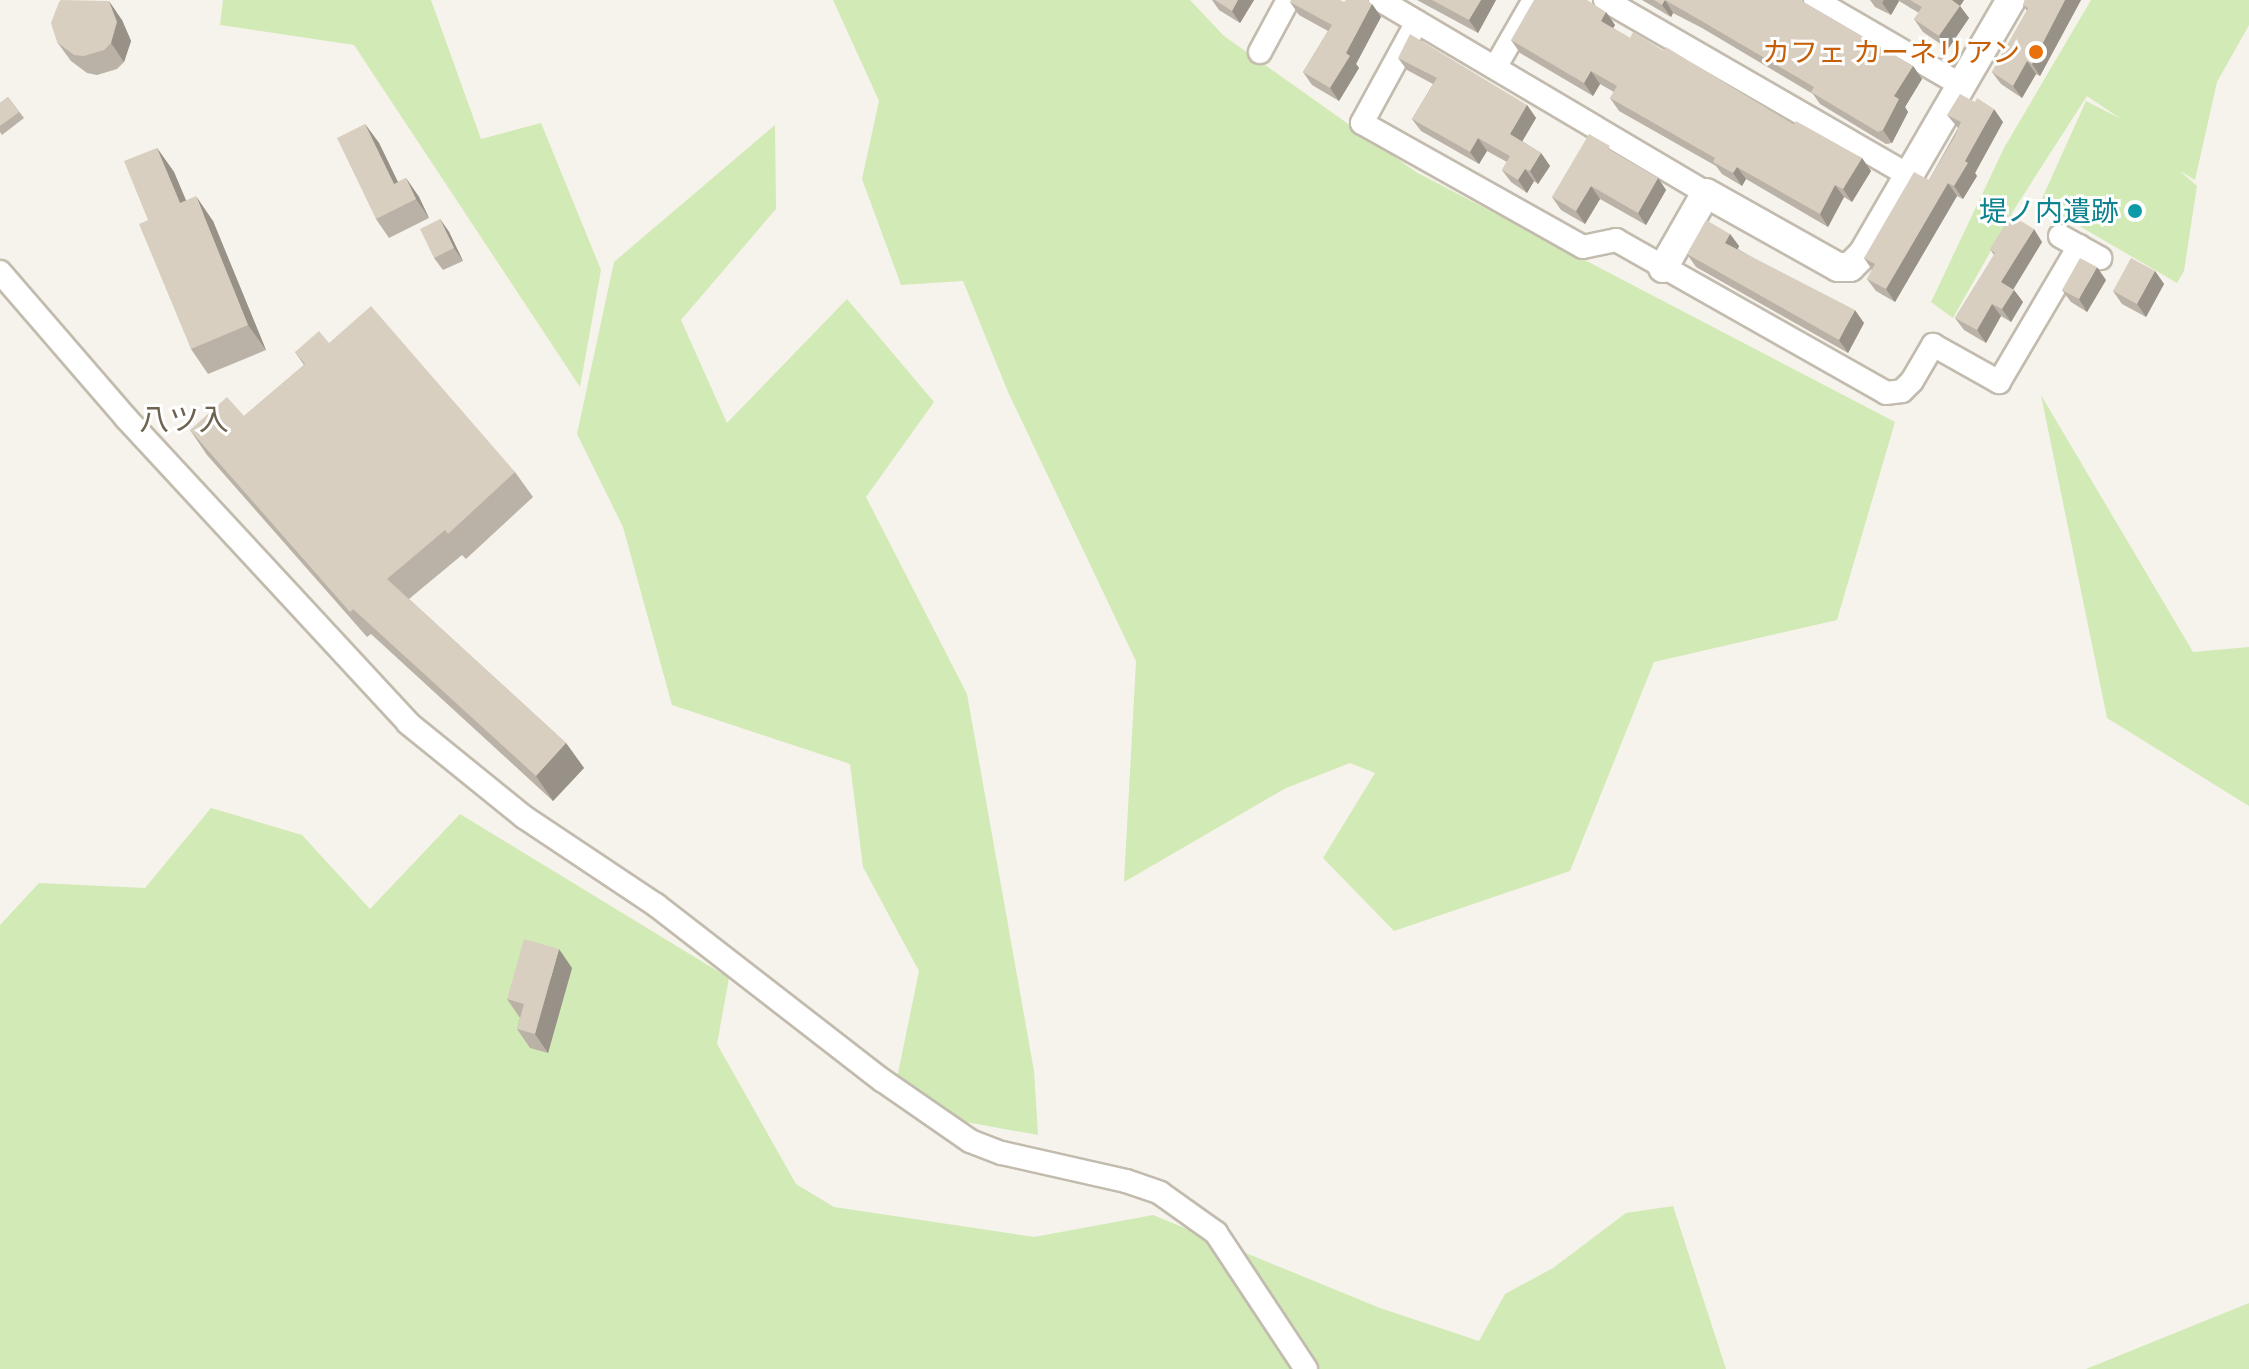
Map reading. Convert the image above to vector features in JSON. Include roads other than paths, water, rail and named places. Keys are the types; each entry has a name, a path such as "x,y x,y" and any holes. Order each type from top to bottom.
{"street":[{"path":"1260,52 1288,0"},
{"path":"1380,0 1706,193 1838,267 1850,267 1863,254 2011,0"},
{"path":"1496,66 1534,0"},
{"path":"1605,0 1908,175"},
{"path":"1815,0 1961,85"},
{"path":"1417,22 1362,123 1583,247 1616,240 1886,393 1902,391 1933,345 1999,382 2070,241 2100,258"},
{"path":"1663,268 1706,193"},
{"path":"0,272 126,418 408,723 524,817 656,905 861,1063 970,1141 1002,1153 1126,1181 1160,1193 1216,1233 1306,1369"}],"place":[{"name":"カフェ カーネリアン","path":"2036,52"},
{"name":"堤ノ内遺跡","path":"2135,211"}],"district":[{"name":"八ツ入","path":"184,419"}]}
